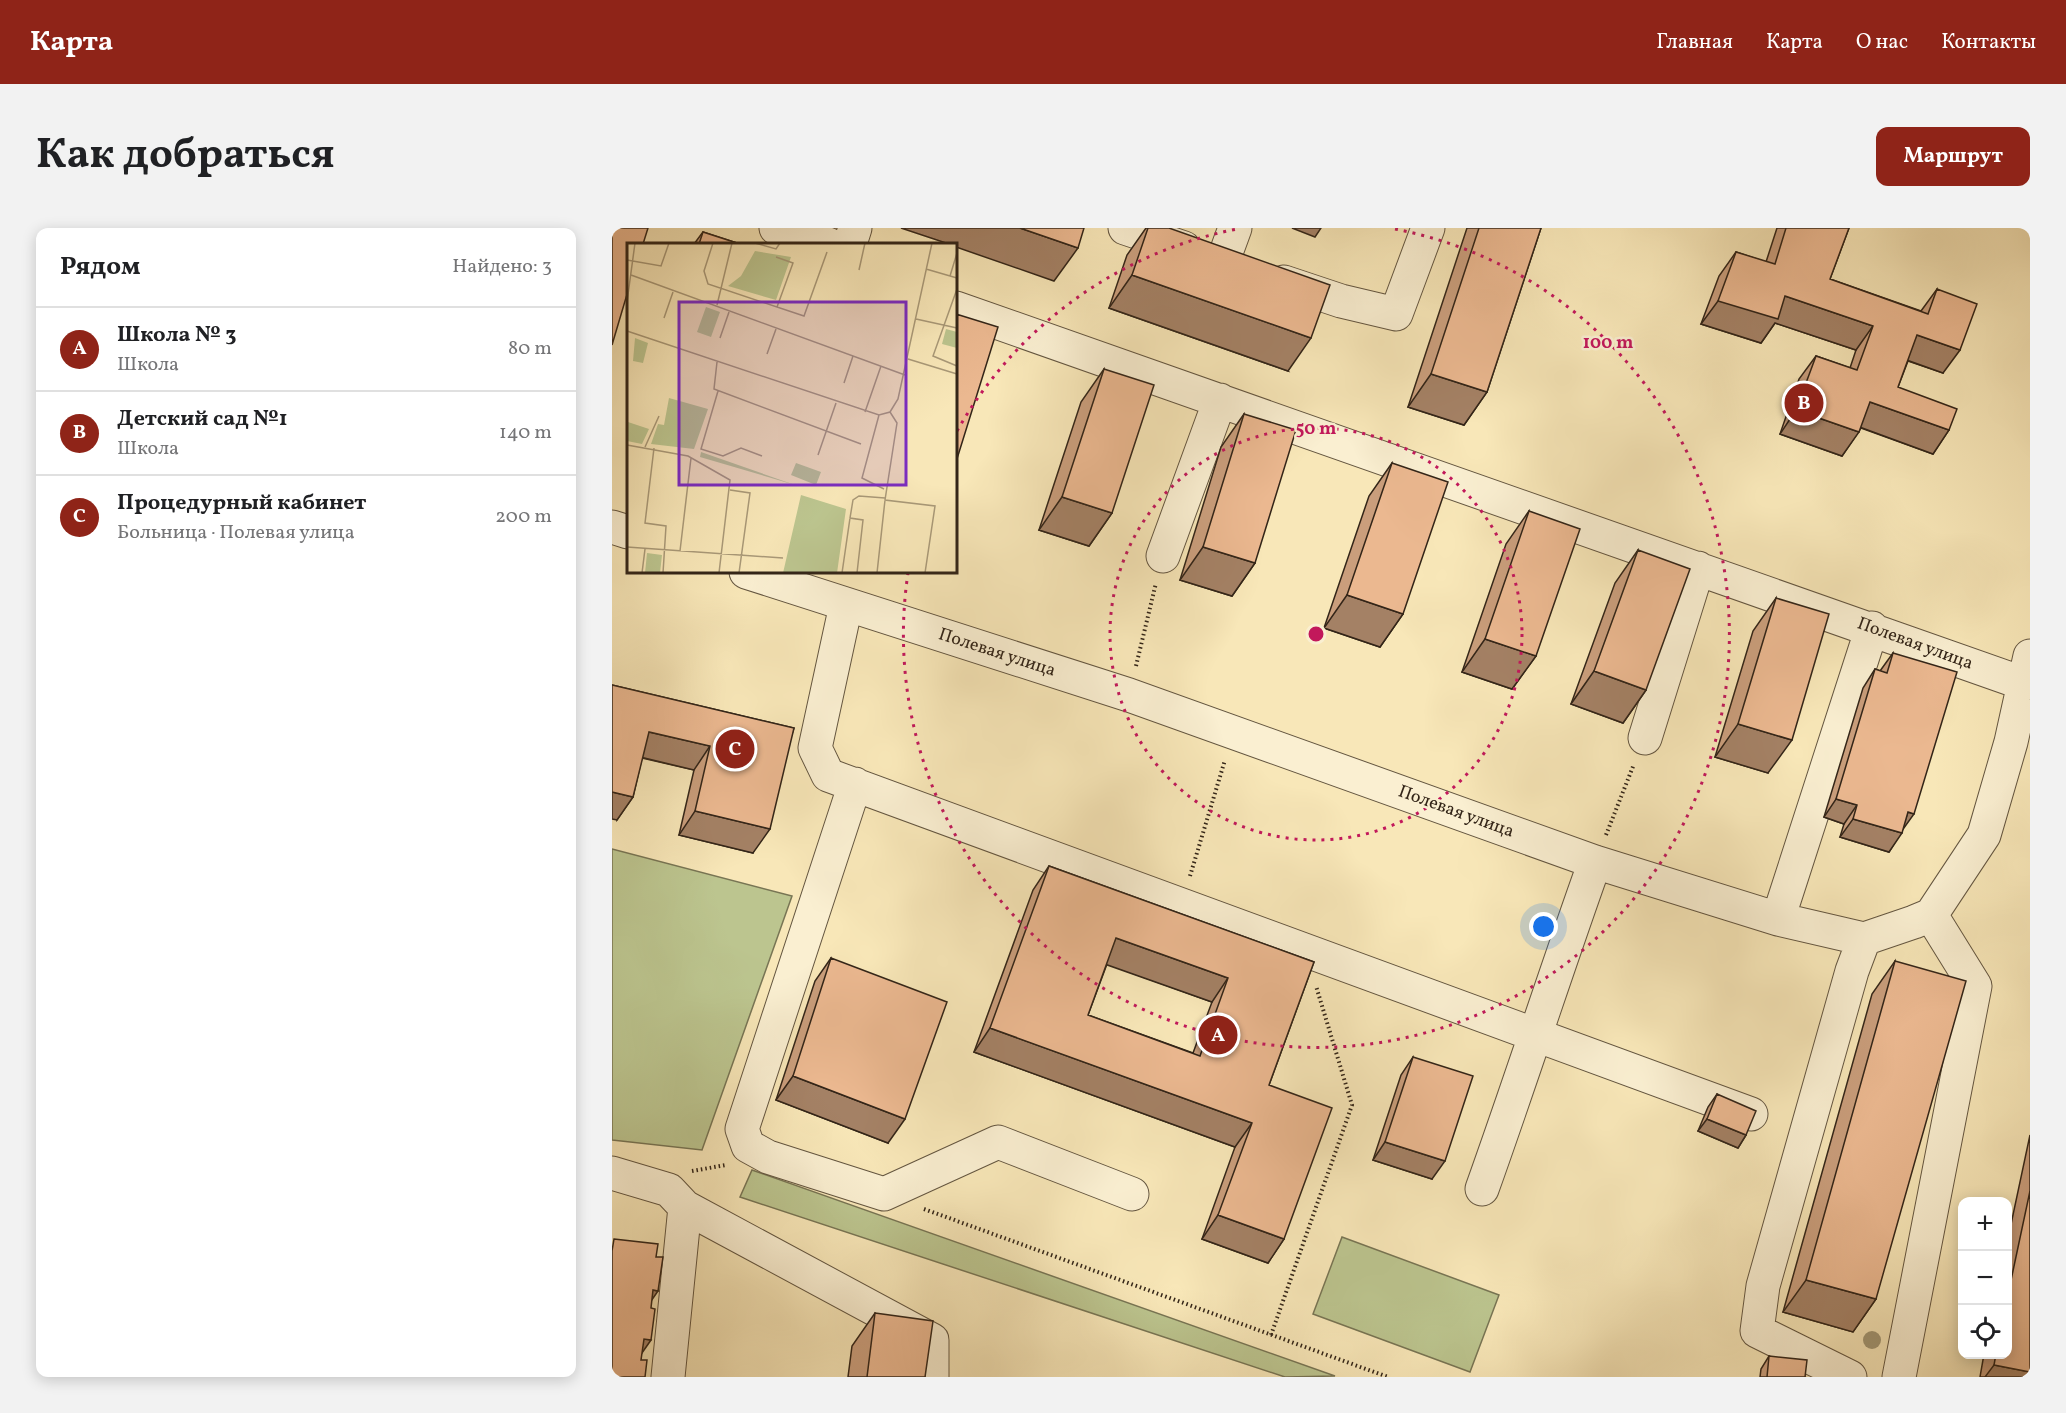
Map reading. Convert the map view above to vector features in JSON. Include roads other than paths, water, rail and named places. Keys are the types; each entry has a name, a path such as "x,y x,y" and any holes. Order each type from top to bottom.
{"street":[{"path":"776,228 825,243"},
{"path":"850,243 855,228"},
{"path":"1125,228 1341,301 1396,314 1428,228"},
{"path":"1223,261 1235,228"},
{"name":"Полевая улица","path":"957,308 1872,628 2027,670 2011,742 1983,835 1931,915"},
{"path":"1163,556 1220,400"},
{"path":"612,526 627,532"},
{"path":"1645,738 1698,568"},
{"name":"Полевая улица","path":"749,573 1129,695 1595,862 1778,919 1864,939"},
{"path":"846,605 815,748 828,775 1751,1114"},
{"path":"1778,919 1872,628"},
{"path":"855,784 742,1129 748,1146 768,1157 884,1194 998,1142 1132,1194"},
{"path":"1482,1189 1595,862"},
{"path":"1850,1377 1757,1331 1763,1286 1852,971 1864,939 1931,915 1975,986 1899,1377"},
{"path":"612,1173 677,1199 932,1340 932,1377"},
{"path":"668,1377 677,1199"}],"place":[{"name":"Детский сад №1","path":"1804,403"},
{"name":"Процедурный кабинет","path":"735,749"},
{"name":"Школа № 3","path":"1218,1035"}]}
